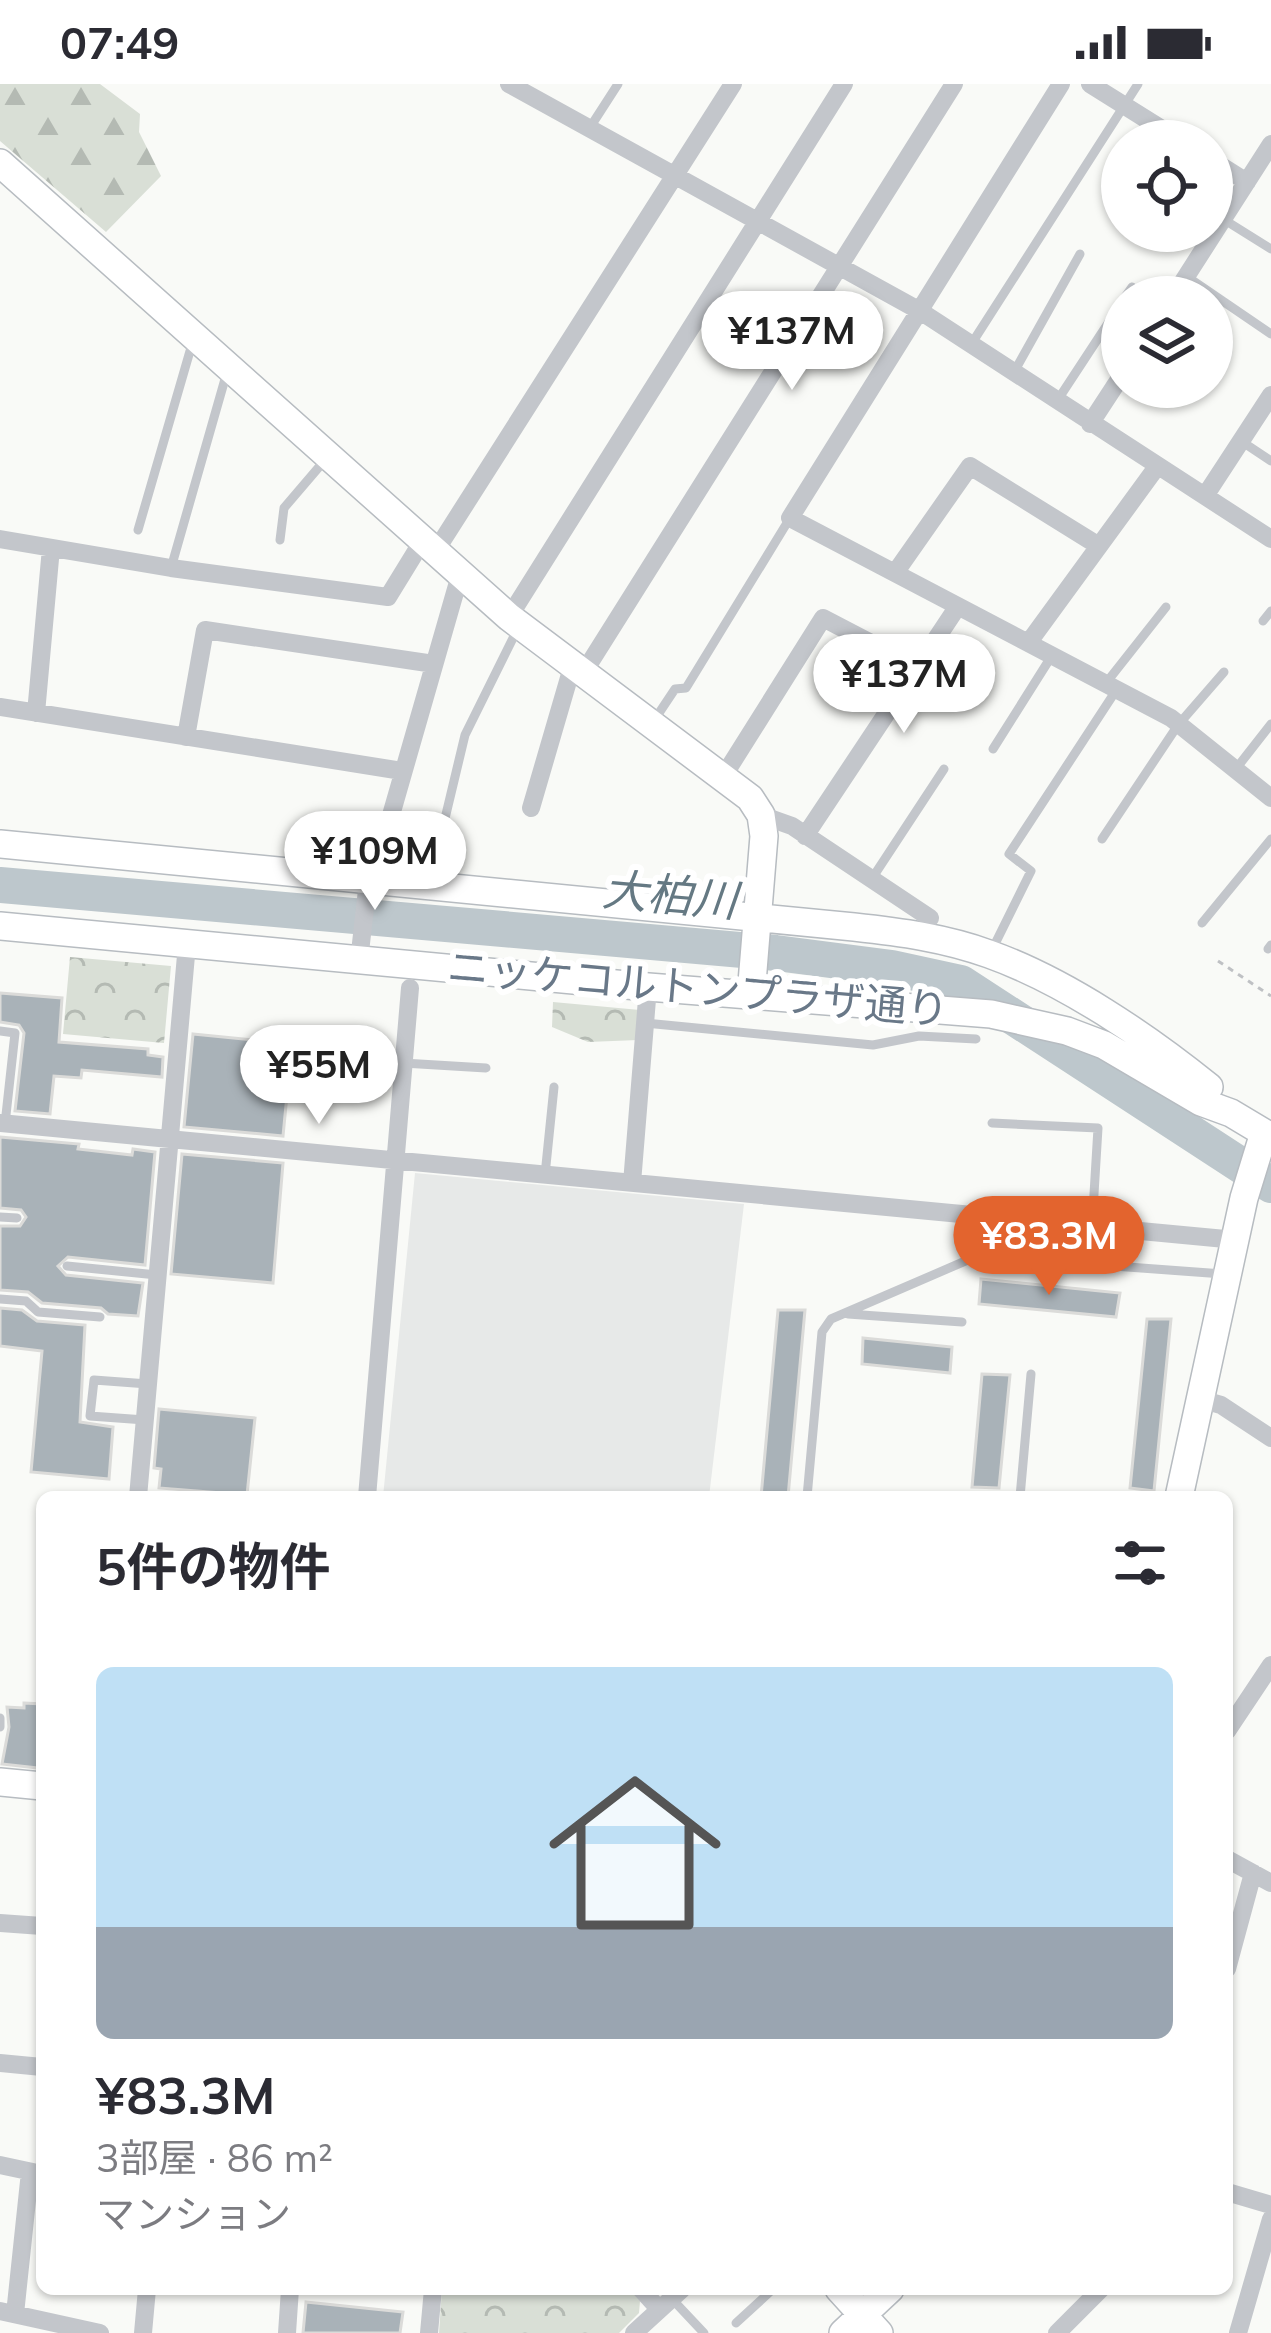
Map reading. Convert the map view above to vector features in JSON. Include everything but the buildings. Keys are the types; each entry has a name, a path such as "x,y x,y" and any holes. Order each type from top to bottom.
{"street":[{"path":"509,84 920,311 1271,539"},
{"path":"0,539 388,598 429,546 733,84"},
{"path":"514,621 844,84"},
{"path":"531,808 578,668 954,84"},
{"path":"1061,84 790,518 1178,724 1271,799"},
{"path":"1090,84 1148,120"},
{"path":"1233,204 1271,145"},
{"path":"0,163 514,621 750,798 760,815 764,859 752,988"},
{"path":"1233,173 1247,182"},
{"path":"1186,276 1202,252"},
{"path":"1205,496 1271,395"},
{"path":"1090,424 1101,407"},
{"path":"895,573 970,466 1099,546"},
{"path":"1030,642 1156,468"},
{"path":"36,713 52,548"},
{"path":"359,961 379,857 460,575"},
{"path":"806,836 958,606"},
{"path":"723,777 823,618 917,667"},
{"path":"186,737 205,630 434,664"},
{"path":"0,707 402,771"},
{"path":"760,815 792,826 930,918"},
{"name":"ニッケコルトンプラザ通り","path":"0,844 756,926 906,933 990,954 1086,1003 1208,1085 1231,1113"},
{"name":"ニッケコルトンプラザ通り","path":"0,926 648,987 752,988 991,1014 1066,1030 1104,1045 1266,1135"},
{"path":"139,1491 187,944"},
{"path":"632,1183 648,987"},
{"path":"368,1491 410,988"},
{"path":"3,1123 1236,1240"},
{"path":"1180,1491 1244,1198 1266,1135"},
{"path":"1200,1399 1220,1405 1271,1438"},
{"path":"1233,1722 1271,1665"},
{"path":"0,1782 36,1785"},
{"path":"1233,1862 1262,1878 1233,1953"},
{"path":"0,1922 36,1925"},
{"path":"0,2063 36,2066"},
{"path":"0,2165 36,2173 7,2312 100,2333"},
{"path":"1233,2194 1271,2205"},
{"path":"1238,2333 1271,2219"},
{"path":"142,2333 146,2295"},
{"path":"286,2333 289,2295"},
{"path":"430,2333 433,2295"},
{"path":"842,2295 862,2327 886,2295"},
{"path":"1057,2333 1095,2295"},
{"path":"634,2333 671,2299"}],"lane":[{"path":"589,129 618,84"},
{"path":"972,343 1138,84"},
{"path":"1233,225 1271,249"},
{"path":"1014,372 1080,254"},
{"path":"1233,308 1271,334"},
{"path":"1057,401 1101,333"},
{"path":"138,530 190,351 205,346"},
{"path":"171,568 228,366"},
{"path":"1241,441 1271,460"},
{"path":"280,540 284,508 328,456"},
{"path":"652,722 674,689 686,688 790,518"},
{"path":"990,954 1031,871 1009,854 1166,607"},
{"path":"1263,621 1271,611"},
{"path":"442,831 465,735 514,621"},
{"path":"993,749 1052,654"},
{"path":"1102,839 1178,724 1225,672"},
{"path":"1235,770 1271,724"},
{"path":"872,880 944,769"},
{"path":"1202,923 1271,839"},
{"path":"645,1023 873,1045 919,1036 976,1039"},
{"path":"0,1031 14,1033 3,1123"},
{"path":"403,1063 486,1068"},
{"path":"545,1175 554,1087"},
{"path":"992,1123 1098,1128 1092,1227"},
{"path":"0,1217 17,1218"},
{"path":"808,1491 822,1332 831,1319 977,1256 1228,1274"},
{"path":"67,1266 158,1275"},
{"path":"0,1299 26,1301 38,1312 100,1317"},
{"path":"842,1314 962,1322"},
{"path":"1021,1491 1031,1374"},
{"path":"145,1420 90,1416 94,1380 148,1384"},
{"path":"736,2323 766,2295"},
{"path":"671,2299 704,2333"}],"path":[{"path":"1218,961 1271,996"}],"shaded area":[{"path":"415,1173 744,1204 710,1491 384,1491"}],"green space":[{"path":"0,84 100,84 140,114 139,132 161,176 106,232 0,141"},
{"path":"70,957 171,966 164,1043 63,1034"},
{"path":"553,1002 640,1010 638,1040 588,1042 552,1027"},
{"path":"442,2295 635,2295 640,2301 639,2313 619,2333 439,2333"}],"waterway":[{"name":"大柏川","path":"0,885 776,953 892,968 961,983 1271,1185"}]}
